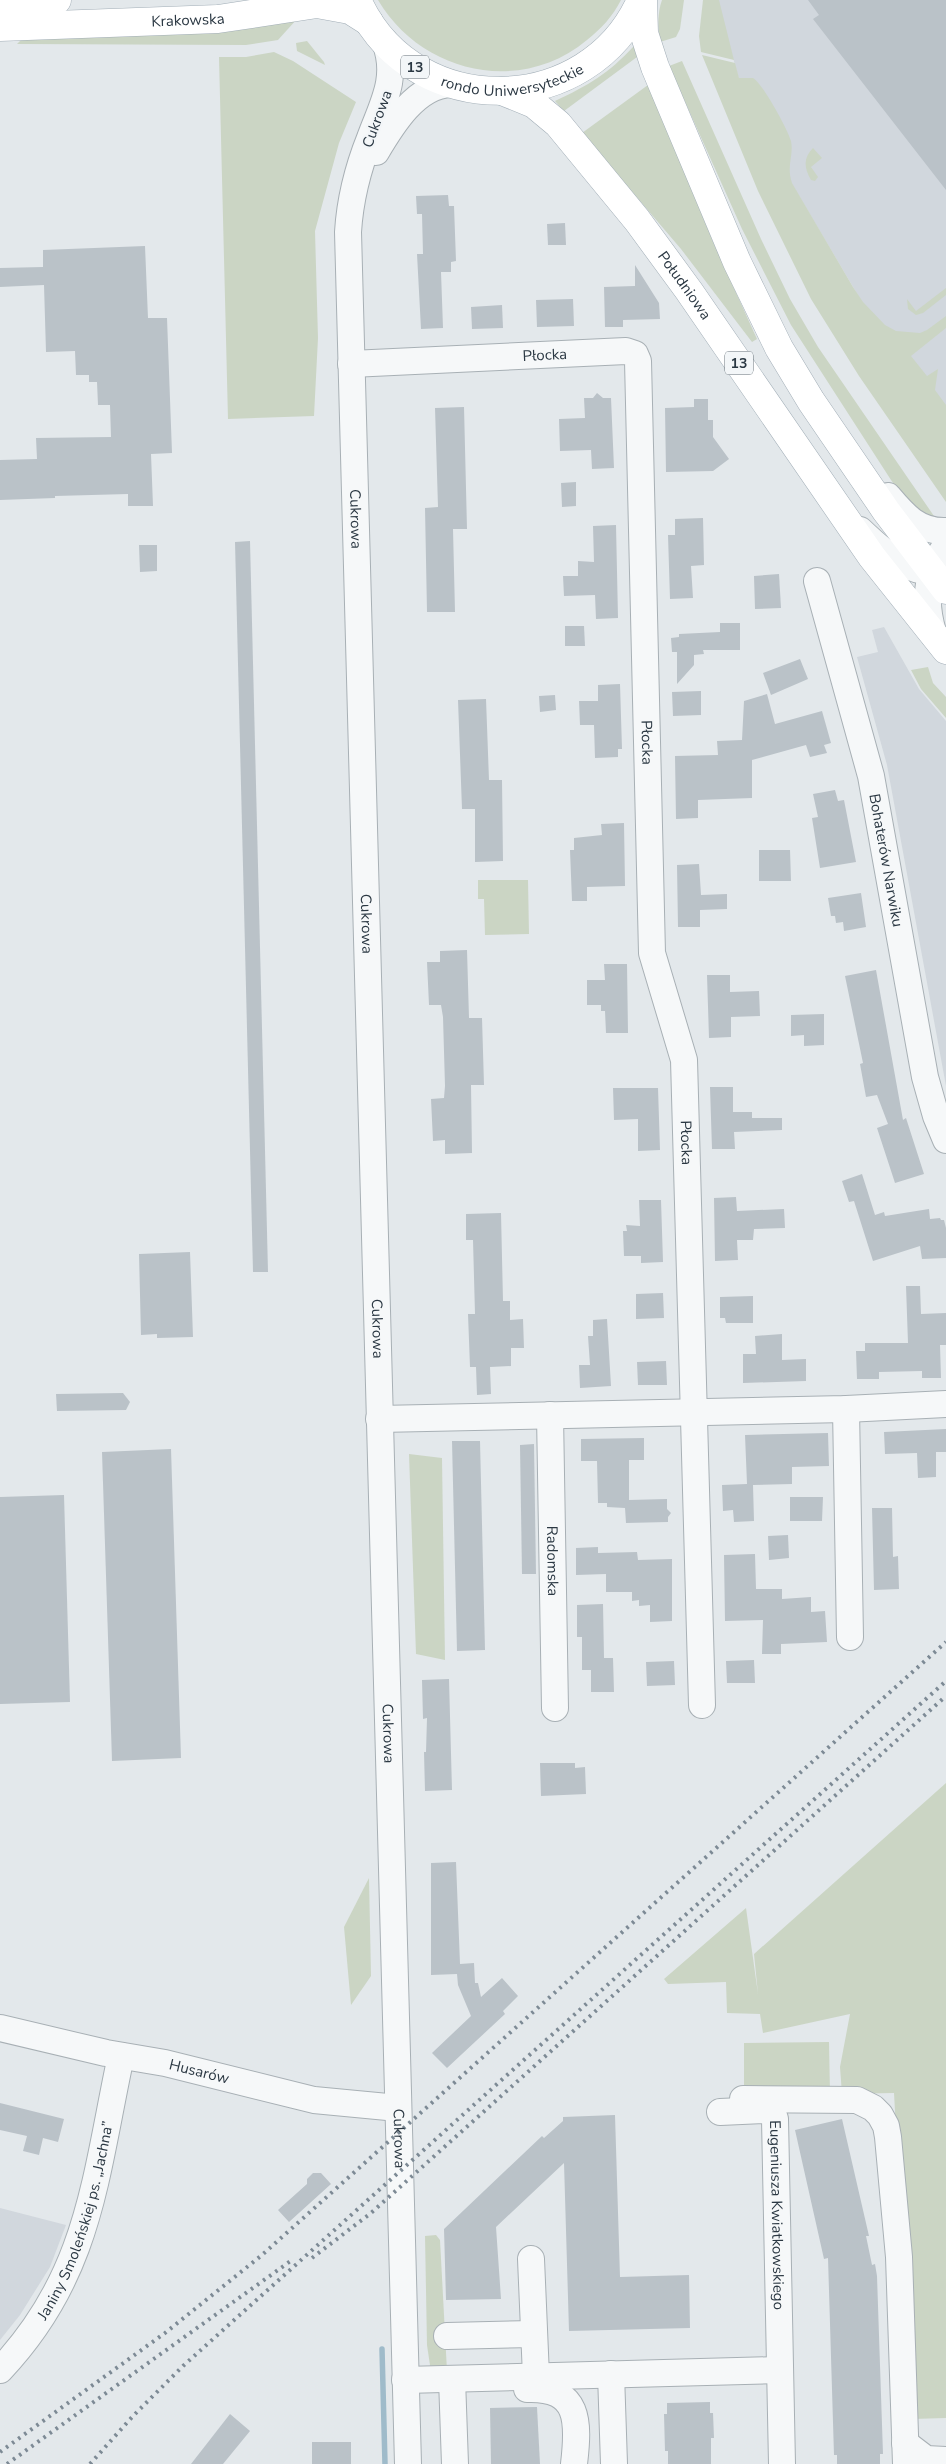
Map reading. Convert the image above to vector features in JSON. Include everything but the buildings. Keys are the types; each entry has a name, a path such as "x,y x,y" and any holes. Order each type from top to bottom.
{"main road":[{"path":"0,1 56,0"},
{"path":"642,0 644,33 655,67 737,262 779,348 832,432 886,512 941,578"},
{"name":"rondo Uniwersyteckie","path":"370,21 415,67 451,84 476,90 502,91 528,88 554,81 588,63 618,37 642,0"},
{"name":"Krakowska","path":"0,27 218,19 317,4 350,10 370,21"},
{"name":"Południowa","path":"502,91 524,98 547,114 618,197 689,291 872,558 940,642"}],"street":[{"name":"Cukrowa","path":"370,21 391,67 390,85 370,138 353,194 348,232 408,2464"},
{"name":"Cukrowa","path":"353,194 381,144 408,107 436,86 451,84"},
{"name":"Płocka","path":"351,364 626,351 635,354 638,361 652,953 684,1060 693,1412"},
{"path":"832,432 909,521 932,530 946,532"},
{"name":"Południowa","path":"838,509 895,560 916,570 941,578"},
{"name":"Południowa","path":"940,642 928,606 941,578 946,546"},
{"name":"Bohaterów Narwiku","path":"817,581 871,776 925,1077 936,1116 946,1140"},
{"path":"379,1419 846,1409 946,1404"},
{"path":"846,1409 850,1637"},
{"path":"693,1412 702,1705"},
{"name":"Radomska","path":"550,1414 555,1708"},
{"name":"Husarów","path":"0,2028 121,2056 165,2063 320,2102 398,2108"},
{"name":"Janiny Smoleńskiej ps. „Jachna”","path":"0,2370 42,2317 60,2285 81,2239 98,2177 121,2056"},
{"name":"Eugeniusza Kwiatkowskiego","path":"782,2464 778,2370 775,2119 772,2113 766,2110 732,2111 743,2099 857,2100 873,2108 886,2126 898,2257 921,2458"},
{"path":"531,2258 536,2376"},
{"path":"447,2336 534,2334"},
{"path":"452,2386 536,2376 778,2370"},
{"path":"611,2374 614,2464"},
{"path":"405,2380 452,2386 548,2388 558,2392 568,2400 576,2427 574,2464"},
{"path":"452,2386 455,2464"}],"shaded area":[{"path":"717,0 946,0 946,410 872,319 776,157 743,94"},
{"path":"884,627 919,689 946,721 946,1086 887,765 857,657 878,652 872,630"},
{"path":"0,2208 66,2225 50,2267 20,2315 0,2340"}],"green space":[{"path":"378,0 621,0 610,17 597,31 561,57 532,68 503,71 474,68 445,60 419,45 397,25"},
{"path":"662,0 684,0 680,29 676,37 660,42 658,21"},
{"path":"703,0 719,0 734,60 701,52 699,36"},
{"path":"297,19 278,40 246,45 17,44 23,38"},
{"path":"307,41 325,65 297,51 296,43"},
{"path":"634,46 637,57 564,111 555,101 597,78"},
{"path":"274,52 293,61 356,102 339,143 315,231 318,338 314,416 228,419 219,57 246,57"},
{"path":"702,55 735,63 739,78 753,78 769,98 791,141 790,177 792,183 863,302 885,325 896,331 920,333 946,316 946,328 911,356 927,376 938,369 935,390 946,405 946,502 859,376 811,299 758,191"},
{"path":"682,61 761,239 790,299 818,347 936,519 912,509 891,480 791,325 742,229 669,66"},
{"path":"648,85 714,244 757,339 752,342 681,249 582,133"},
{"path":"813,148 822,158 811,167 818,177 815,181 811,180 806,167 807,156"},
{"path":"946,288 946,295 923,313 916,315 908,309 907,299 916,311"},
{"path":"928,667 933,683 946,697 946,718 921,689 911,670"},
{"path":"478,880 528,880 529,934 485,935 484,899 478,899"},
{"path":"409,1454 442,1458 445,1660 416,1654"},
{"path":"946,1783 946,2418 912,2419 894,2093 842,2094 840,2067 850,2014 763,2033 760,2014 727,2013 726,1982 668,1984 664,1979 746,1908 758,1994 754,1954"},
{"path":"369,1878 371,1976 351,2005 344,1927"},
{"path":"829,2042 830,2094 744,2096 744,2043"},
{"path":"436,2235 440,2240 447,2371 431,2372 427,2345 425,2236"}],"waterway":[{"path":"382,2349 385,2464"}],"railway":[{"path":"0,2452 165,2333 262,2255 946,1642"},
{"path":"90,2464 133,2416 183,2366 946,1681"},
{"path":"312,2258 371,2213 946,1696"},
{"path":"7,2464 292,2260"}]}
